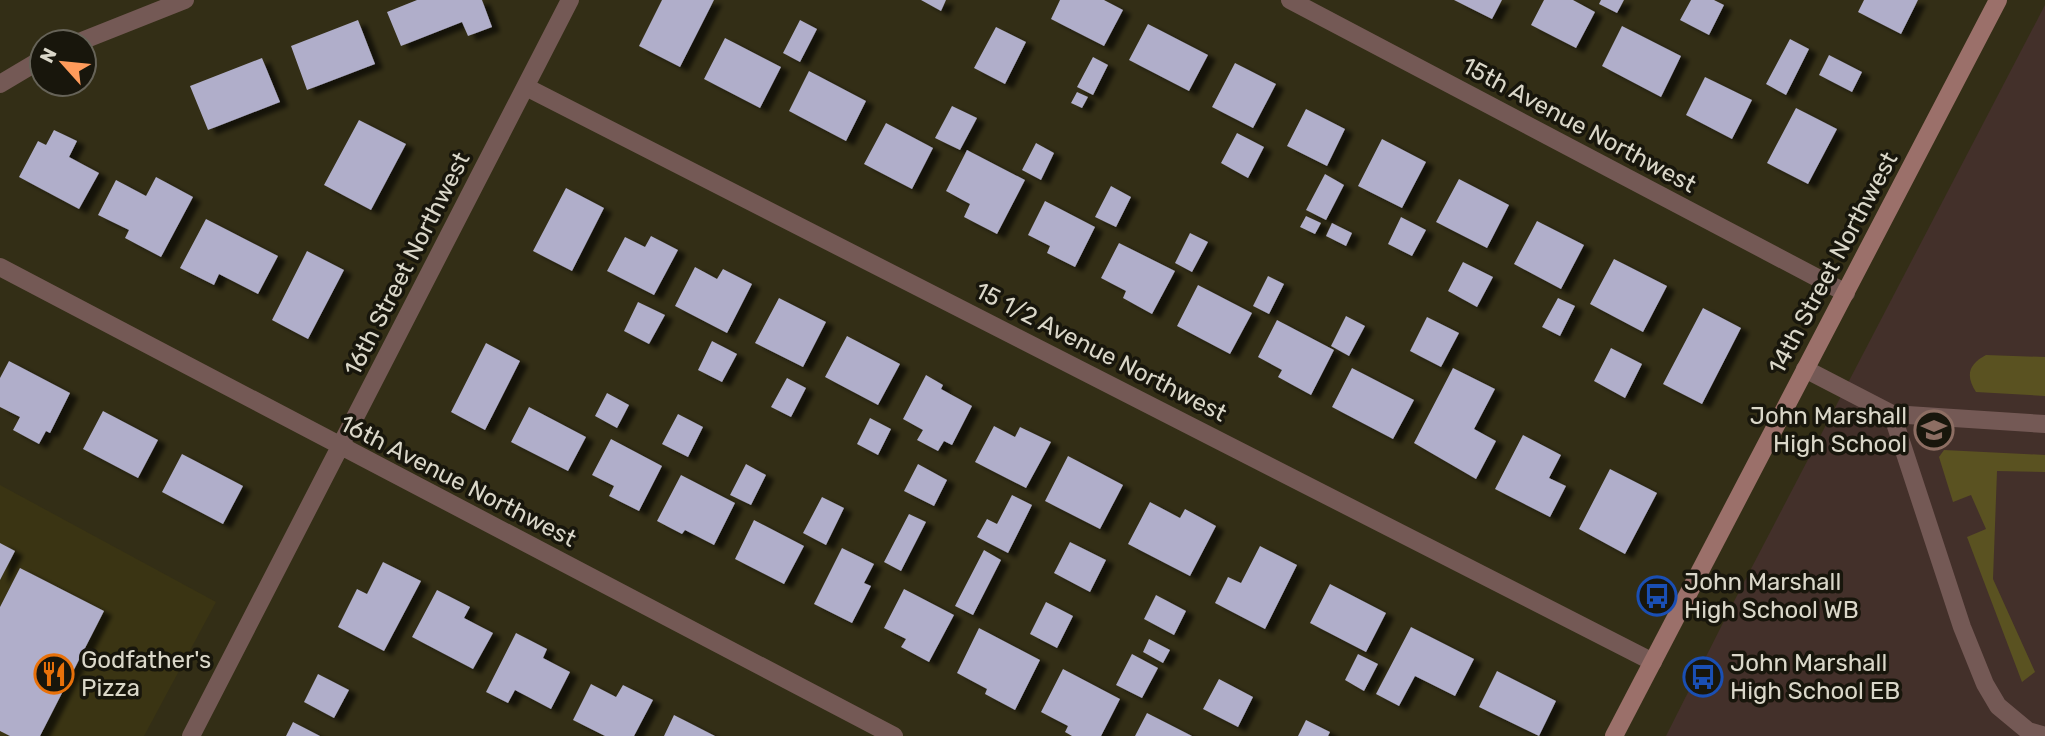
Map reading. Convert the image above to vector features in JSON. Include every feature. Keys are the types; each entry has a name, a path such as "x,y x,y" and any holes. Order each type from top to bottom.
{"street":[{"path":"98,35 186,0"},
{"name":"16th Street Northwest","path":"191,736 570,0"},
{"name":"15th Avenue Northwest","path":"1290,0 1846,293"},
{"name":"14th Street Northwest","path":"1615,736 1998,0"},
{"path":"0,84 28,67"},
{"name":"15 1/2 Avenue Northwest","path":"526,87 1653,662"},
{"name":"16th Avenue Northwest","path":"0,267 894,736"},
{"path":"1805,369 1892,414 2045,424"},
{"path":"1892,414 1962,627 1984,684 1998,706 2028,731 2045,736"}],"shaded area":[{"name":"John Marshall High School","path":"2045,5 2045,736 1666,736 1729,611"},
{"path":"1986,355 2045,357 2045,396 1976,392 1970,370"},
{"path":"1944,450 2045,455 2045,472 1997,471 1993,579 2035,672 2022,682 1967,537 1986,529 1971,495 1953,502 1939,457"},
{"path":"0,485 216,602 144,736 0,736"}],"building":[{"path":"417,0 482,0 492,27 468,36 462,22 401,46 387,12"},
{"path":"662,0 714,0 680,67 639,46"},
{"path":"921,0 946,0 941,11"},
{"path":"1060,0 1104,0 1123,10 1104,46 1051,19"},
{"path":"1454,0 1502,0 1492,19"},
{"path":"1544,0 1573,0 1595,12 1576,48 1531,25"},
{"path":"1601,0 1624,0 1617,13 1599,4"},
{"path":"1691,0 1714,0 1724,5 1709,35 1680,20"},
{"path":"1864,0 1918,0 1901,34 1858,12"},
{"path":"358,20 375,64 307,90 291,46"},
{"path":"800,20 817,29 800,62 783,53"},
{"path":"1148,24 1208,55 1189,91 1129,60"},
{"path":"1622,26 1681,56 1661,97 1602,66"},
{"path":"996,27 1026,42 1005,84 974,68"},
{"path":"725,38 781,67 760,108 704,79"},
{"path":"1790,39 1809,49 1786,95 1766,84"},
{"path":"1829,55 1862,72 1852,92 1819,75"},
{"path":"1093,57 1108,65 1093,95 1077,87"},
{"path":"262,58 280,102 208,130 190,86"},
{"path":"1235,63 1276,84 1253,128 1212,107"},
{"path":"809,71 866,101 846,141 789,111"},
{"path":"1705,77 1752,100 1732,139 1686,115"},
{"path":"1077,92 1088,97 1082,108 1071,103"},
{"path":"952,106 977,118 960,150 935,138"},
{"path":"1796,108 1837,129 1808,184 1767,163"},
{"path":"1306,109 1345,129 1327,166 1287,146"},
{"path":"359,120 406,144 371,210 324,185"},
{"path":"886,123 933,148 912,189 864,164"},
{"path":"54,130 77,141 69,157 99,173 79,209 19,177 38,141 46,145"},
{"path":"1237,133 1264,147 1248,178 1221,163"},
{"path":"1382,139 1426,162 1402,208 1358,186"},
{"path":"1036,143 1054,153 1041,180 1022,170"},
{"path":"967,150 1025,180 997,234 964,217 970,204 946,191"},
{"path":"1325,174 1344,185 1326,220 1306,210"},
{"path":"156,177 193,197 161,257 125,238 129,230 98,215 116,180 146,196"},
{"path":"1459,179 1509,205 1487,248 1436,222"},
{"path":"1111,186 1131,197 1116,227 1095,217"},
{"path":"566,188 604,208 572,271 533,251"},
{"path":"1045,201 1095,227 1075,267 1047,253 1050,246 1028,235"},
{"path":"1306,216 1321,223 1315,234 1300,227"},
{"path":"1401,217 1426,230 1412,256 1388,244"},
{"path":"206,219 278,256 258,294 219,274 214,285 180,268"},
{"path":"1537,221 1584,245 1561,289 1514,264"},
{"path":"1332,223 1352,233 1346,246 1326,236"},
{"path":"1190,233 1208,242 1192,272 1175,263"},
{"path":"651,236 678,250 654,295 607,271 625,237 645,247"},
{"path":"1119,243 1175,271 1152,314 1123,298 1126,291 1101,278"},
{"path":"307,251 344,270 308,339 272,320"},
{"path":"1614,259 1667,286 1643,332 1590,304"},
{"path":"1463,262 1493,277 1477,307 1448,291"},
{"path":"695,267 717,279 723,269 752,284 727,333 675,306"},
{"path":"1268,276 1284,284 1269,314 1253,306"},
{"path":"1198,285 1252,313 1230,354 1177,326"},
{"path":"779,298 826,322 803,367 755,343"},
{"path":"1558,298 1575,306 1560,336 1542,327"},
{"path":"638,302 665,315 649,344 624,331"},
{"path":"1703,308 1741,328 1702,404 1663,384"},
{"path":"1346,316 1365,326 1349,356 1331,346"},
{"path":"1427,317 1459,333 1441,367 1410,351"},
{"path":"1277,320 1334,350 1311,395 1278,377 1282,370 1258,357"},
{"path":"847,336 900,364 878,405 825,377"},
{"path":"712,341 737,354 722,382 698,370"},
{"path":"486,343 520,361 485,430 451,412"},
{"path":"1611,348 1642,364 1625,398 1594,381"},
{"path":"9,361 70,393 50,433 46,431 39,444 13,430 20,417 0,407 0,378"},
{"path":"1352,368 1414,400 1393,439 1332,407"},
{"path":"1453,368 1495,389 1474,429 1496,441 1476,479 1414,443"},
{"path":"926,375 943,385 941,389 972,406 952,445 944,441 938,451 917,440 923,430 903,419"},
{"path":"787,378 806,388 791,417 771,407"},
{"path":"607,393 629,405 617,428 595,416"},
{"path":"529,407 586,437 568,471 511,442"},
{"path":"103,411 158,440 138,478 83,449"},
{"path":"678,414 703,427 688,457 662,444"},
{"path":"870,418 891,429 878,455 857,444"},
{"path":"994,426 1015,437 1020,427 1051,442 1026,488 975,462"},
{"path":"1523,435 1561,455 1549,478 1566,486 1550,517 1495,489"},
{"path":"611,439 662,466 639,511 609,496 614,486 592,475"},
{"path":"182,454 243,486 223,524 162,492"},
{"path":"1068,456 1123,485 1100,529 1045,501"},
{"path":"746,464 766,475 751,505 730,495"},
{"path":"918,464 947,480 934,506 904,491"},
{"path":"1610,469 1657,493 1625,554 1579,529"},
{"path":"681,475 735,503 714,545 685,530 682,534 657,521"},
{"path":"1012,495 1032,505 1008,553 977,537 987,519 997,524"},
{"path":"822,497 844,508 826,545 803,533"},
{"path":"1150,502 1180,518 1185,509 1216,526 1190,576 1128,544"},
{"path":"909,514 926,522 901,571 884,562"},
{"path":"754,520 804,546 784,584 735,559"},
{"path":"1070,542 1106,560 1090,592 1054,573"},
{"path":"0,543 15,551 0,580"},
{"path":"1260,546 1297,565 1265,629 1215,603 1228,577 1241,583"},
{"path":"842,548 874,564 864,583 871,586 852,623 814,604"},
{"path":"984,550 1001,560 973,615 955,606"},
{"path":"383,562 421,581 384,651 338,627 357,589 367,594"},
{"path":"20,568 104,611 40,736 10,736 0,731 0,607"},
{"path":"1330,584 1386,613 1366,652 1310,623"},
{"path":"904,589 954,615 929,662 901,647 906,639 884,628"},
{"path":"437,590 470,607 464,618 493,633 473,669 412,637"},
{"path":"1156,595 1186,611 1174,635 1144,619"},
{"path":"1046,602 1073,616 1057,648 1030,634"},
{"path":"1411,627 1474,659 1455,696 1415,676 1399,706 1376,694"},
{"path":"979,628 1040,660 1015,710 985,694 987,689 957,673"},
{"path":"516,633 547,649 543,658 570,672 551,709 515,690 508,703 486,692"},
{"path":"1149,639 1170,650 1163,663 1143,652"},
{"path":"1132,654 1158,668 1142,698 1116,685"},
{"path":"1358,654 1378,664 1364,691 1345,680"},
{"path":"1063,669 1120,699 1101,736 1072,736 1065,732 1068,726 1041,712"},
{"path":"1497,671 1556,701 1539,736 1479,707"},
{"path":"318,674 349,690 334,718 304,702"},
{"path":"1219,679 1253,697 1238,727 1203,709"},
{"path":"591,684 616,697 623,685 653,700 634,736 605,736 573,720"},
{"path":"1147,713 1192,736 1135,736"},
{"path":"674,715 715,736 664,736"},
{"path":"1306,720 1330,732 1328,736 1298,736"},
{"path":"293,722 320,736 286,736"}],"place":[{"name":"John Marshall High School","path":"1934,430"},
{"name":"John Marshall High School WB","path":"1657,596"},
{"name":"Godfather's Pizza","path":"54,674"},
{"name":"John Marshall High School EB","path":"1703,677"}]}
